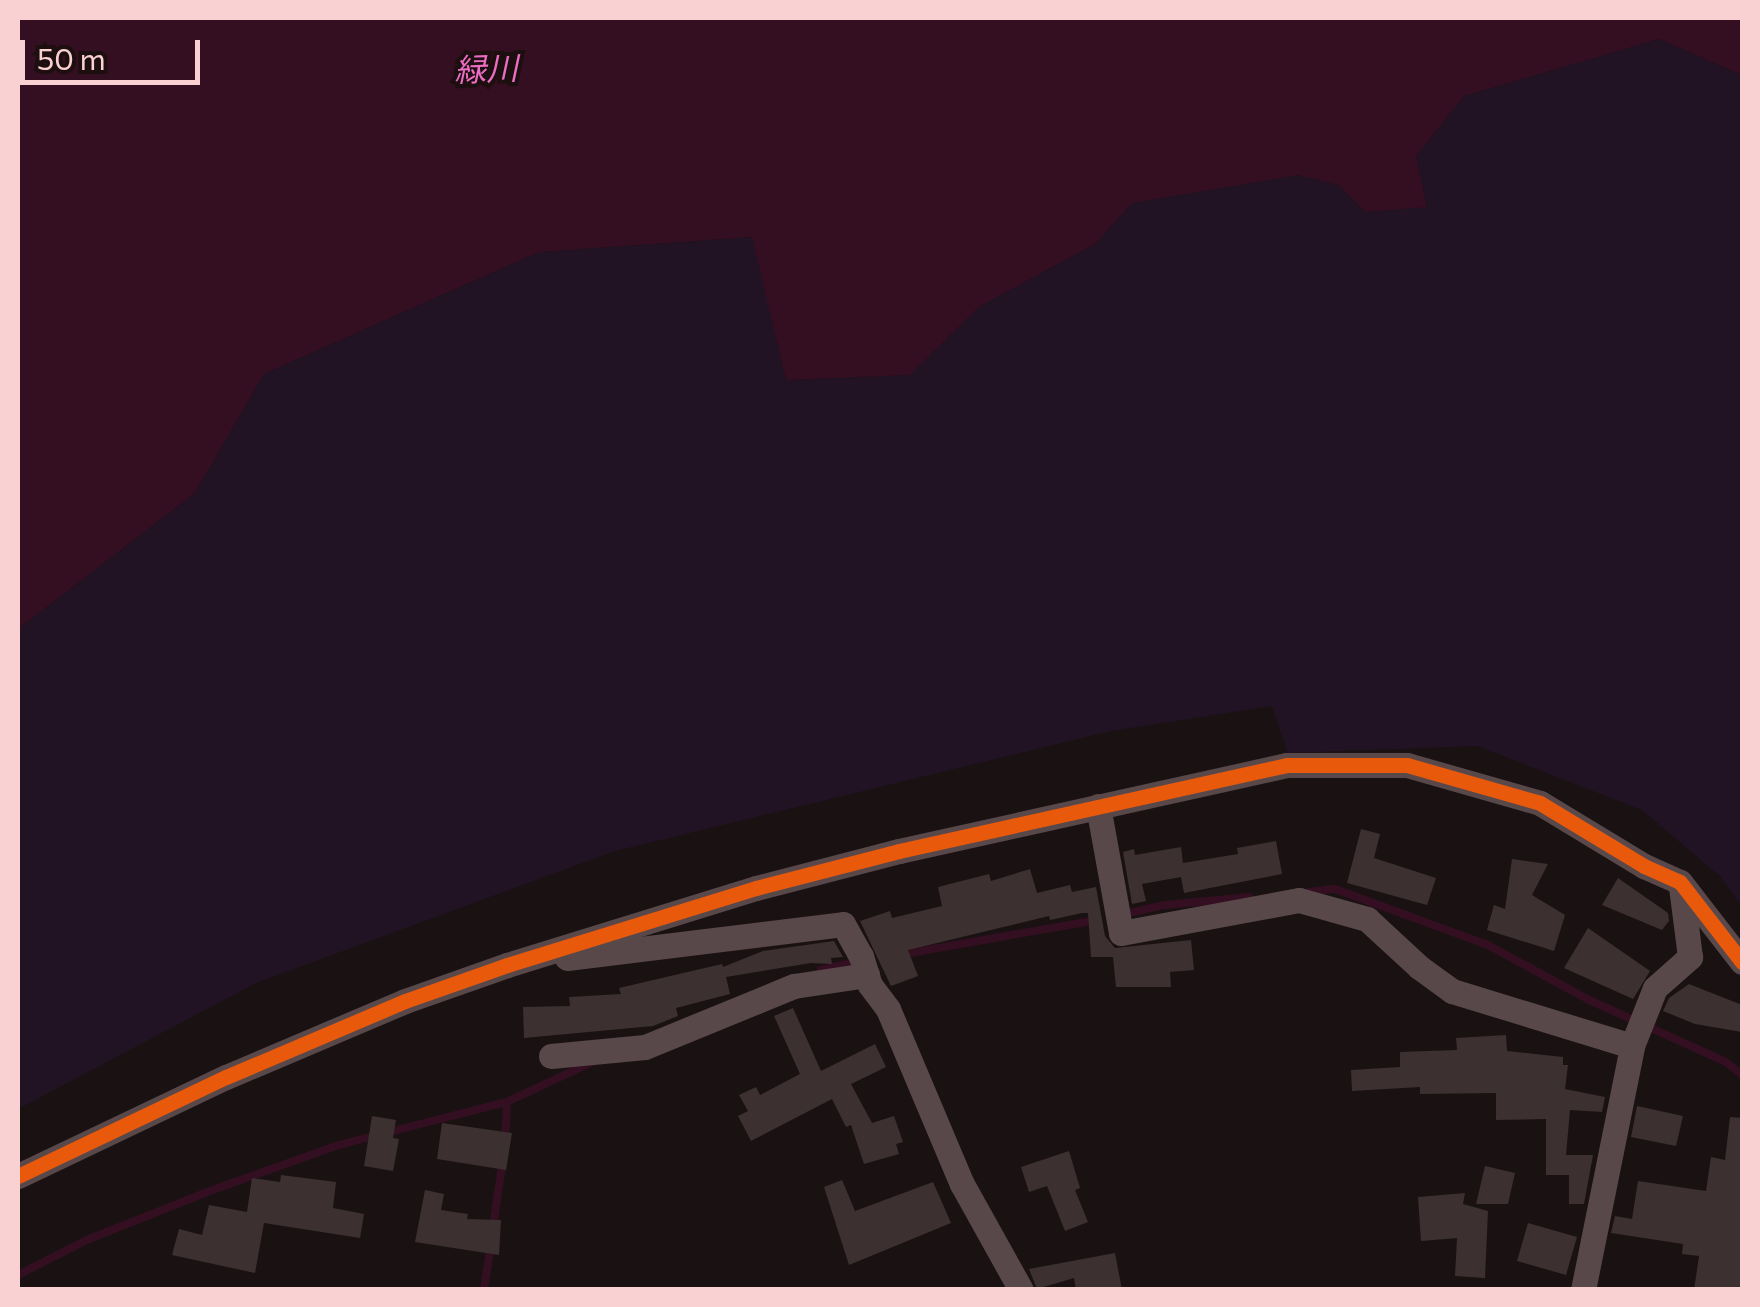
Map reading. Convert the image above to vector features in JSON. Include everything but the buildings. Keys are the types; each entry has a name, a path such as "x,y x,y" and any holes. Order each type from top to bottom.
{"street":[{"path":"18,1176 226,1077 406,1000 507,965 756,888 1098,806 1287,766 1406,764 1540,803 1644,866 1680,882 1742,962"},
{"path":"1098,806 1121,933 1299,900 1367,919 1418,967 1452,991 1632,1046"},
{"path":"1583,1290 1632,1046 1655,988 1690,957 1680,882"},
{"path":"507,965 843,924 888,1009 962,1184 1021,1290"},
{"path":"551,1056 645,1047 794,986 867,975"}],"shaded area":[{"path":"1659,39 1742,75 1742,906 1721,877 1642,810 1478,746 1288,753 1272,706 1111,731 615,851 256,983 18,1109 18,629 195,493 264,374 539,252 753,237 786,380 910,375 979,307 1095,244 1132,203 1298,175 1338,185 1365,212 1427,206 1416,156 1464,96"}],"water":[{"name":"緑川","path":"18,18 1742,18 1742,75 1659,39 1464,96 1416,156 1427,207 1365,212 1338,185 1298,175 1132,203 1095,244 979,307 910,375 786,380 752,237 539,252 264,374 195,493 18,629"}],"waterway":[{"path":"1309,892 1335,889 1488,945 1587,999 1726,1062 1742,1075"},
{"path":"1120,915 1164,905 1250,897"},
{"path":"904,954 1097,920"},
{"path":"821,970 860,961"},
{"path":"18,1275 89,1239 218,1188 339,1145 507,1102 594,1061"},
{"path":"505,1141 507,1102"},
{"path":"493,1226 503,1160"},
{"path":"484,1290 491,1244"}],"cycle path":[{"path":"18,1176 226,1077 405,1001 507,965 756,888 899,851 1287,765 1407,765 1540,803 1644,866 1680,882 1742,962"}]}
